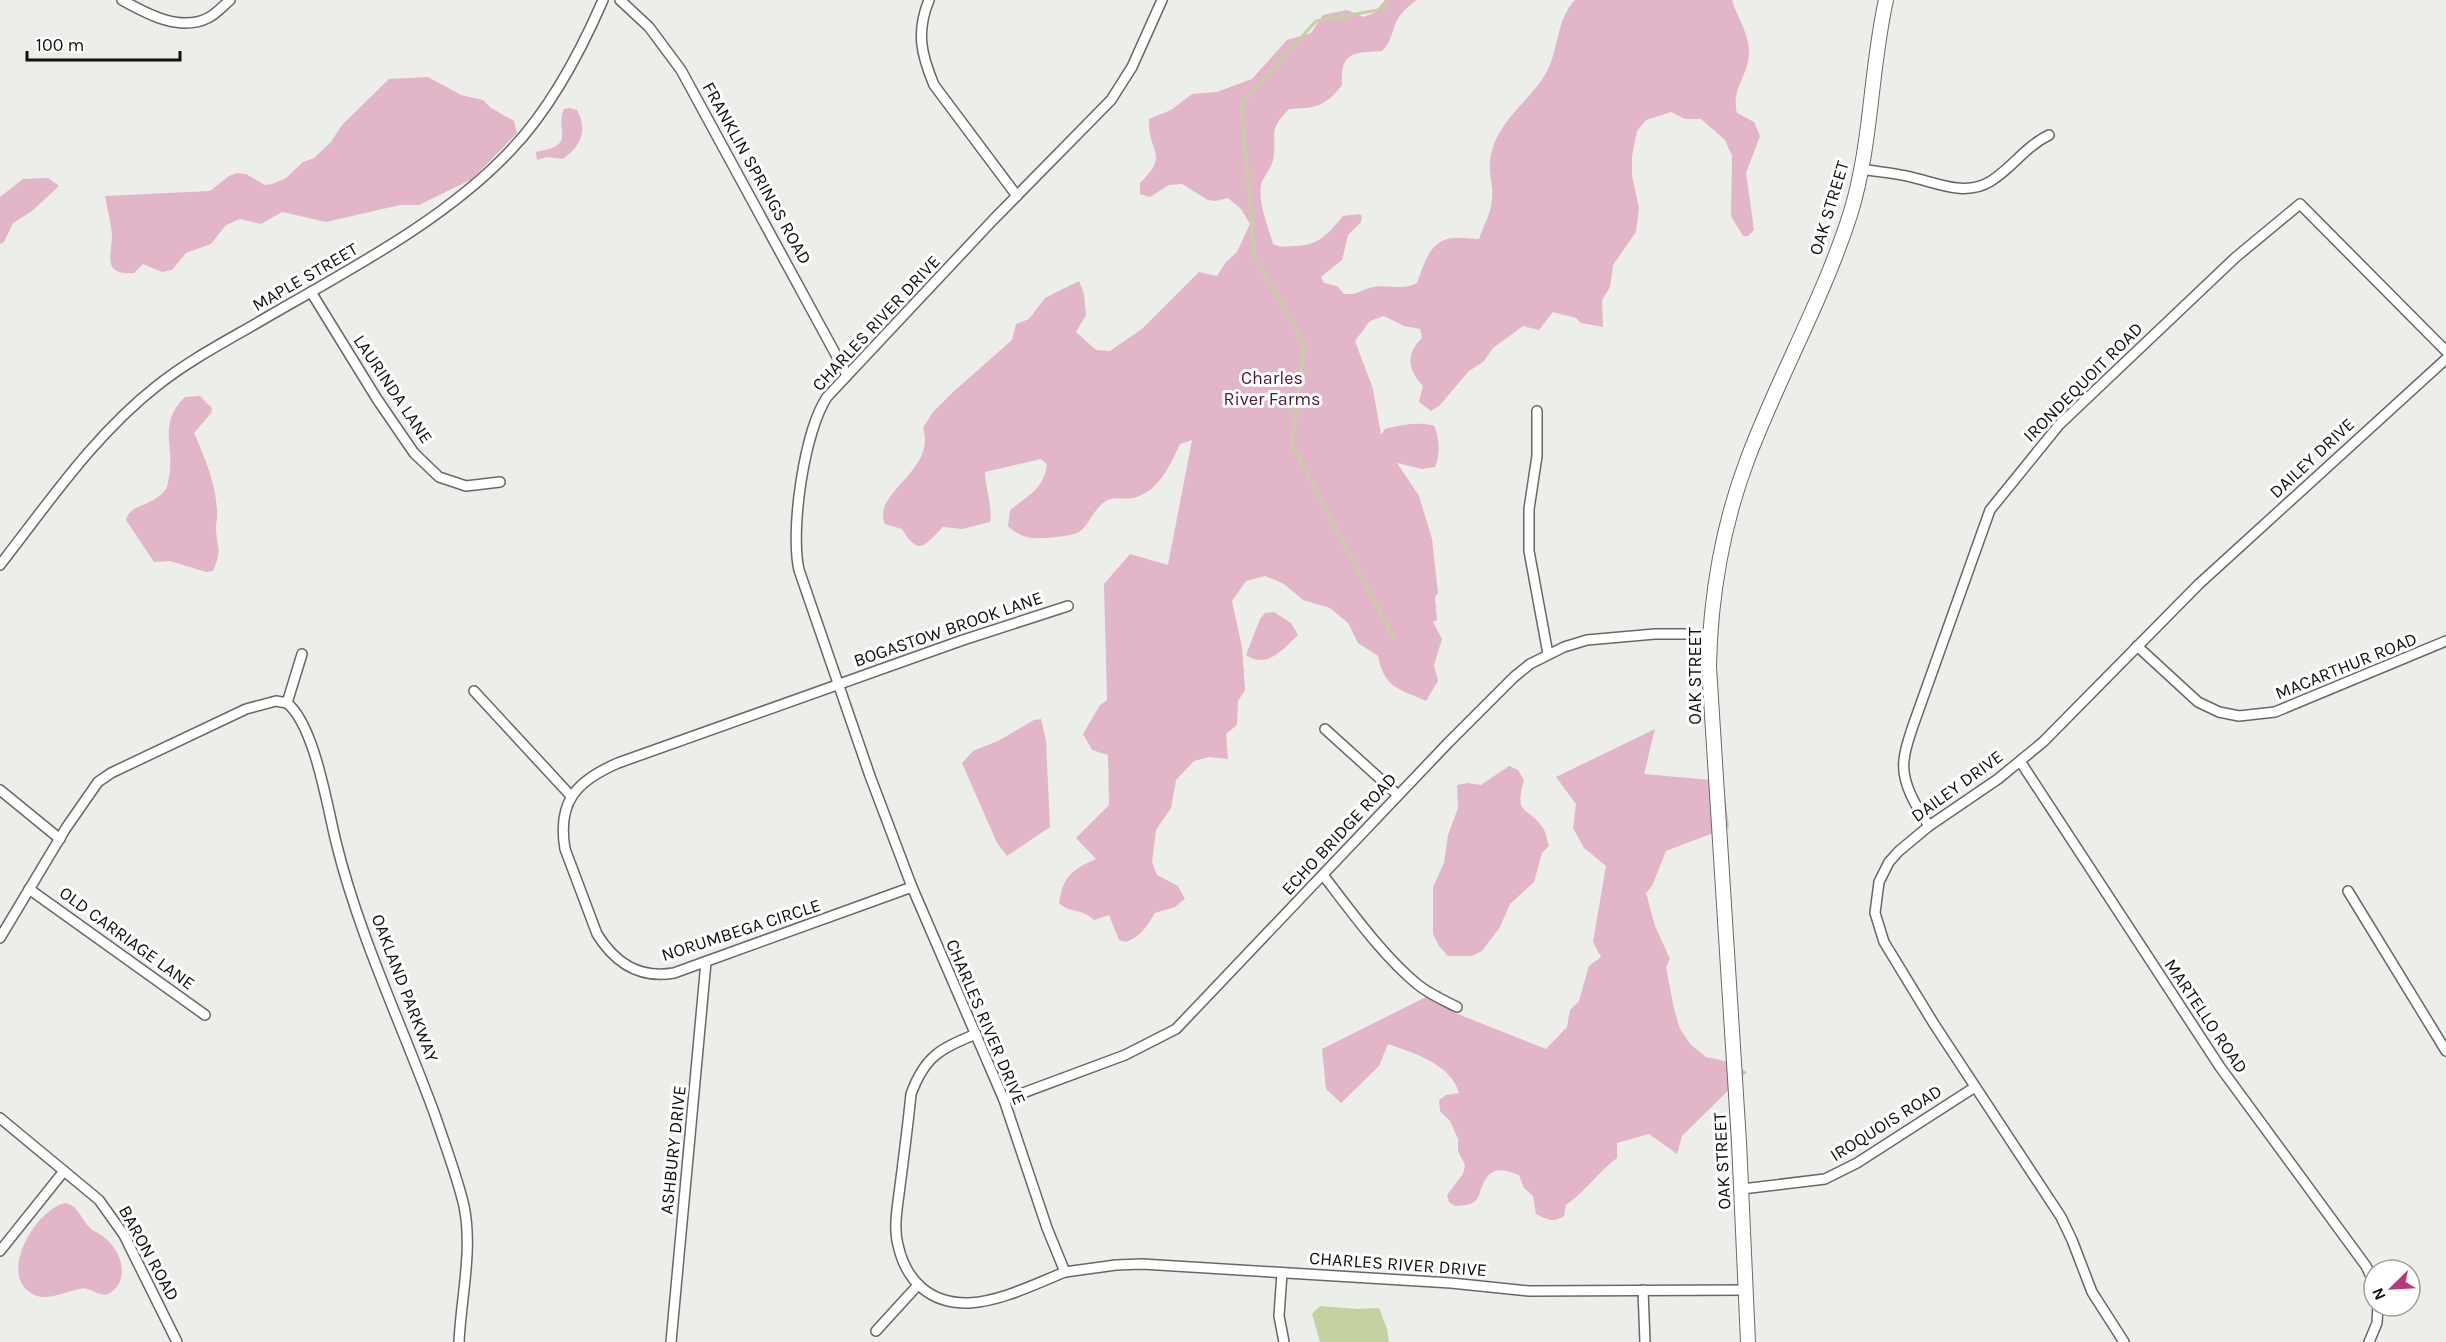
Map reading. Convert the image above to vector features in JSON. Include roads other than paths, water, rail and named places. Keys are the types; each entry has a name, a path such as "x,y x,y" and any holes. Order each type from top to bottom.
{"main road":[{"name":"OAK STREET","path":"1748,1342 1742,1189 1711,702 1710,634 1727,531 1747,459 1825,284 1850,215 1861,169 1886,0"}],"street":[{"path":"122,0 168,20 192,24 211,16 230,0"},
{"name":"MAPLE STREET","path":"0,565 96,443 158,385 192,361 371,258 484,177 513,149 540,114 566,75 603,0"},
{"name":"FRANKLIN SPRINGS ROAD","path":"620,0 649,27 681,70 847,375"},
{"path":"929,0 922,18 921,41 927,68 934,85 1017,196"},
{"name":"CHARLES RIVER DRIVE","path":"1162,0 1132,67 1111,100 847,375 819,409 806,454 795,552 839,684 912,887 1004,1101 1047,1228 1065,1272 1142,1264 1451,1282 1529,1291 1747,1290"},
{"path":"1861,169 1911,177 1935,185 1969,188 1991,181 2026,150 2049,135"},
{"name":"IRONDEQUOIT ROAD","path":"1929,826 1919,811 1904,776 1904,760 1914,723 1990,510 2059,425 2236,257 2300,204 2446,351"},
{"name":"LAURINDA LANE","path":"311,292 377,399 414,453 439,477 466,486 500,482"},
{"name":"DAILEY DRIVE","path":"2124,1342 2092,1292 2061,1217 1975,1087 1884,942 1875,913 1880,882 1889,862 1899,850 1929,826 1998,779 2043,742 2207,576 2446,358"},
{"path":"1537,411 1537,456 1529,509 1529,551 1548,654"},
{"name":"BOGASTOW BROOK LANE","path":"839,684 1068,606"},
{"name":"ECHO BRIDGE ROAD","path":"1004,1101 1125,1055 1176,1029 1398,795 1514,677 1548,654 1587,640 1655,634 1710,634"},
{"name":"MACARTHUR ROAD","path":"2137,646 2198,702 2219,712 2239,716 2275,712 2446,641"},
{"path":"0,938 60,839 98,782 111,773 246,709 276,701 287,703 302,654"},
{"path":"474,691 571,796 577,788 598,772 618,763 839,684"},
{"name":"OAKLAND PARKWAY","path":"287,703 296,710 307,732 345,874 366,936 443,1138 464,1206 467,1250 459,1342"},
{"path":"1325,729 1398,795"},
{"name":"MARTELLO ROAD","path":"2020,761 2220,1067 2362,1261"},
{"path":"0,790 60,839"},
{"name":"NORUMBEGA CIRCLE","path":"571,796 565,809 563,836 565,849 597,934 604,946 624,966 649,975 674,973 912,887"},
{"path":"1323,875 1397,965 1417,984 1457,1007"},
{"name":"OLD CARRIAGE LANE","path":"29,889 205,1015"},
{"path":"2348,891 2446,1051"},
{"name":"ASHBURY DRIVE","path":"671,1342 688,1143 698,1072 706,962"},
{"path":"976,1034 941,1049 930,1058 917,1078 911,1094 898,1207 897,1243 911,1279 929,1294 942,1299 968,1303 1016,1291 1065,1272"},
{"name":"IROQUOIS ROAD","path":"1742,1189 1825,1179 1857,1163 1975,1087"},
{"name":"BARON ROAD","path":"0,1118 99,1200 112,1216 124,1235 177,1342"},
{"path":"0,1251 64,1171"},
{"path":"1282,1273 1279,1316 1284,1342"},
{"path":"876,1331 918,1285"},
{"path":"1643,1290 1645,1342"},
{"path":"2369,1342 2377,1318"}],"waterway":[{"path":"1387,0 1384,9 1316,21 1241,104 1255,257 1304,344 1292,445 1394,639"}],"park label":[{"name":"Charles River Farms","path":"1272,388"}]}
